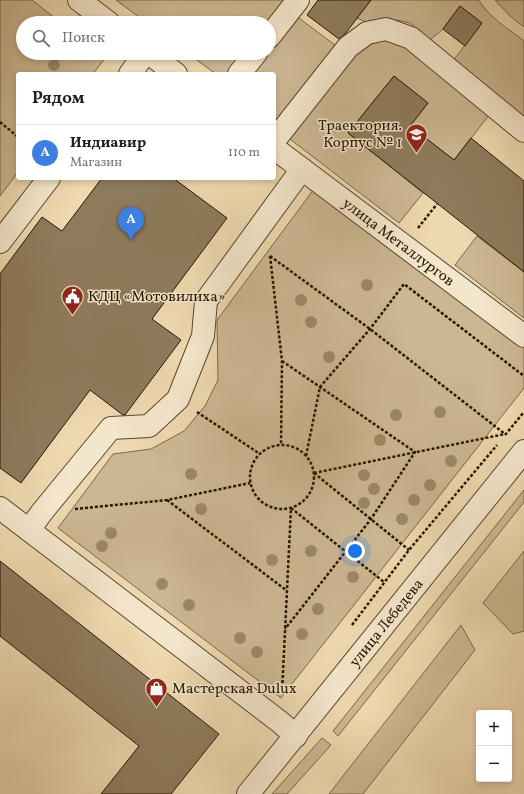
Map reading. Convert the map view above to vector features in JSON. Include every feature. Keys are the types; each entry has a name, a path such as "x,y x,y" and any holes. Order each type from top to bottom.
{"street":[{"path":"79,0 100,16"},
{"path":"276,28 298,0"},
{"path":"276,138 348,47 366,33 386,29 411,38 524,131"},
{"path":"131,72 140,60"},
{"path":"158,60 173,72"},
{"path":"241,72 250,60"},
{"name":"улица Металлургов","path":"276,150 524,336"},
{"path":"29,530 111,428 149,426 178,399 203,336 206,301 302,169"},
{"path":"0,242 47,180"},
{"name":"улица Лебедева","path":"248,794 288,729 524,451"},
{"path":"0,508 288,729"}],"path":[{"path":"0,122 16,135"},
{"path":"414,234 437,204"},
{"path":"267,219 282,361 281,445"},
{"path":"270,256 370,329 506,434 314,473"},
{"path":"306,456 320,387 370,329 404,284 524,376"},
{"path":"282,361 415,452"},
{"path":"178,399 260,454"},
{"path":"281,445 290,446 299,450 306,456 314,473 314,482 306,498 291,508 280,509 270,507 260,501 254,493 250,483 250,472 253,462 260,454 273,446 281,445"},
{"path":"285,628 371,519 415,452"},
{"path":"314,473 409,550"},
{"path":"42,512 167,500 250,483"},
{"path":"167,500 287,590"},
{"path":"288,729 285,628 291,508"},
{"path":"291,508 384,582"}],"shaded area":[{"path":"0,0 32,0 52,16 16,16 16,60 104,60 94,72 16,72 16,175 0,196"},
{"path":"116,0 293,0 276,16 138,16"},
{"path":"371,0 479,0 493,17 524,41 524,116 520,116 452,62 482,23 460,6 443,29 430,40 410,23 397,20 373,25 357,18"},
{"path":"495,0 524,0 524,27 510,16"},
{"path":"296,16 339,48 280,124 276,121 276,72 251,72 260,60 276,60 276,41"},
{"path":"394,38 490,114 454,160 410,126 428,103 394,76 348,133 423,193 399,223 286,136 362,39"},
{"path":"197,60 245,60 236,72 213,72"},
{"path":"314,189 524,348 524,388 281,698 58,528 113,454 151,449 184,431 205,406 218,380 217,320"},
{"path":"477,236 524,272 524,318 455,265"},
{"path":"524,490 524,502 338,736 333,731"},
{"path":"524,551 524,631 513,634 483,603"},
{"path":"461,625 475,650 363,794 329,794"},
{"path":"322,738 331,745 287,794 272,794"}],"building":[{"path":"318,0 371,0 345,34 339,39 307,15"},
{"path":"460,6 482,23 465,46 443,29"},
{"path":"394,76 428,103 410,126 454,160 471,138 524,181 524,272 348,133"},
{"path":"100,180 176,180 227,218 152,319 181,340 125,415 90,390 21,483 0,468 0,274 42,217 62,231"},
{"path":"0,561 219,734 171,794 101,794 139,746 0,636"}],"place":[{"name":"Траектория. Корпус № 1","path":"417,154"},
{"name":"Индиавир","path":"131,240"},
{"name":"КДЦ «Мотовилиха»","path":"72,316"},
{"name":"Мастерская Dulux","path":"156,708"}]}
